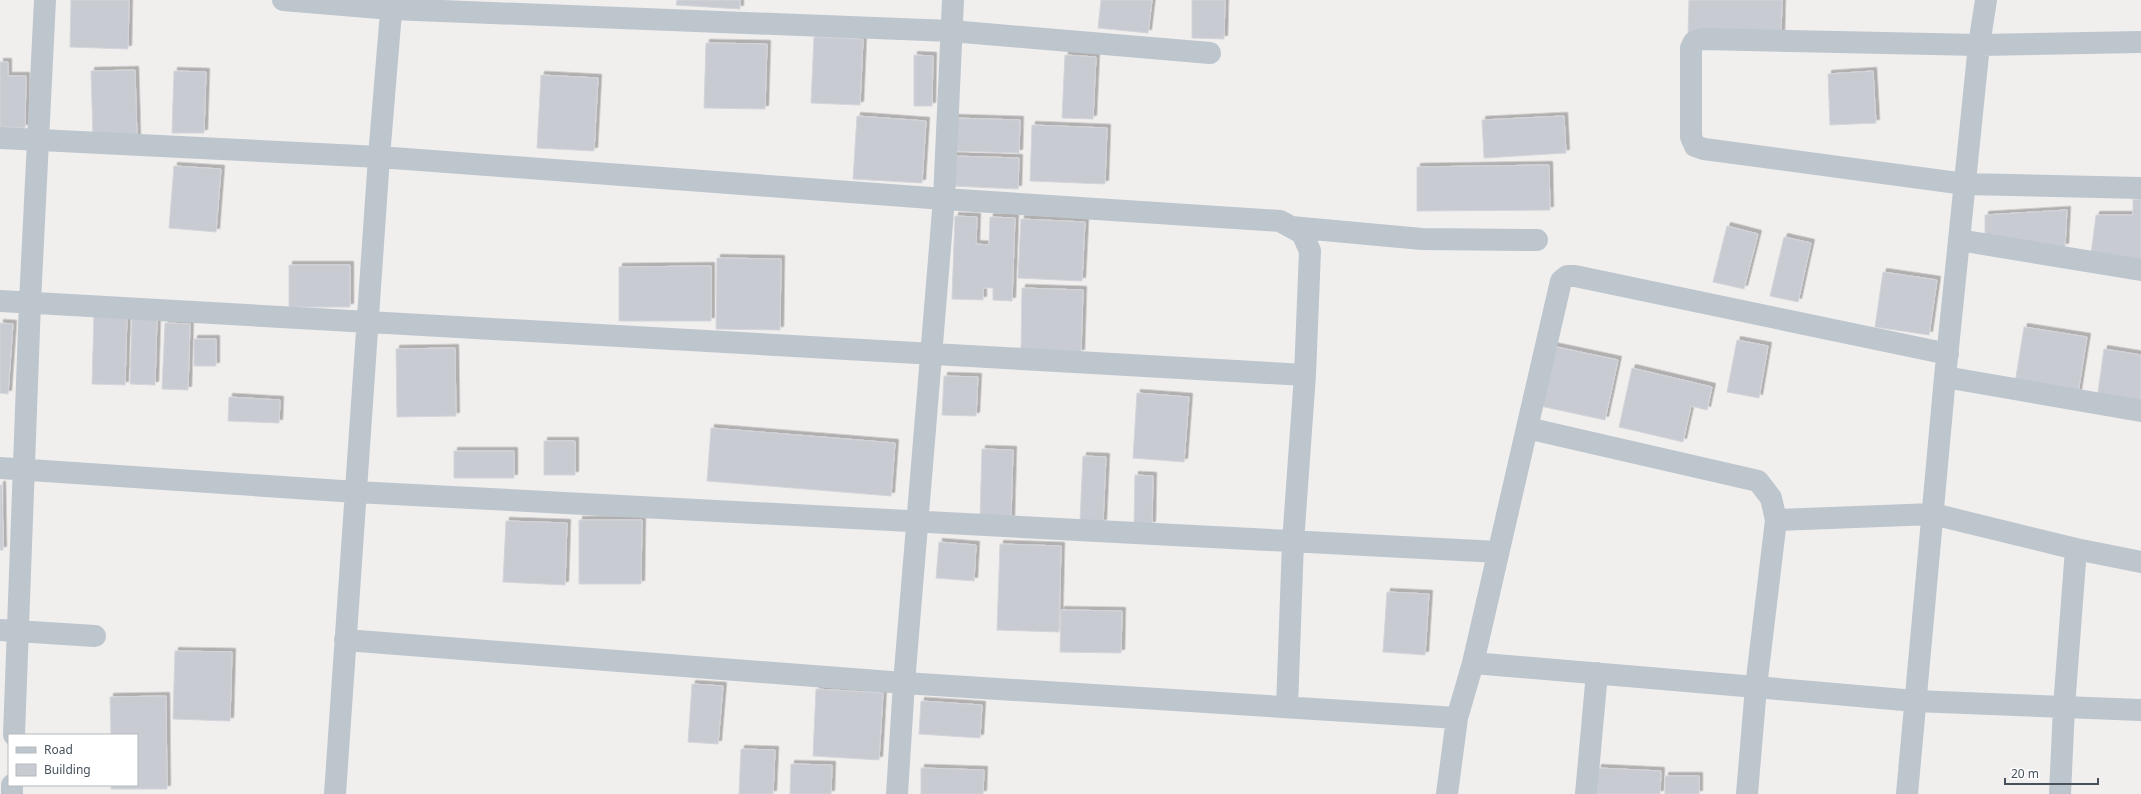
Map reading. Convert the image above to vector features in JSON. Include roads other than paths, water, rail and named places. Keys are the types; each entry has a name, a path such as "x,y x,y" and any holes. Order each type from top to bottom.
{"street":[{"path":"14,734 8,630 24,469 30,302 45,0"},
{"path":"283,0 951,31 1210,53"},
{"path":"897,794 904,683 930,354 944,200 953,0"},
{"path":"1907,794 1945,377 1979,45 1986,0"},
{"path":"335,794 379,156 391,4"},
{"path":"2141,42 1979,45 1702,39 1694,42 1691,48 1691,137 1695,146 1704,149 1965,184 2141,188"},
{"path":"0,138 379,156 944,200 1280,221 1302,233 1310,251 1305,375 1292,542 1287,707"},
{"path":"1291,227 1422,239 1536,240"},
{"path":"1959,240 2141,270"},
{"path":"1447,794 1457,718 1473,663 1561,281 1567,276 1575,276 1948,354"},
{"path":"0,301 1305,375"},
{"path":"1945,377 2141,411"},
{"path":"1527,428 1758,481 1771,498 1776,520 1756,687 1747,794"},
{"path":"0,468 356,492 1498,552"},
{"path":"1776,520 1933,514 2076,549 2141,562"},
{"path":"2060,794 2064,707 2076,549"},
{"path":"8,630 95,636"},
{"path":"345,640 904,683 1457,718"},
{"path":"1473,663 1915,701 2141,710"},
{"path":"1586,794 1597,673"}]}
